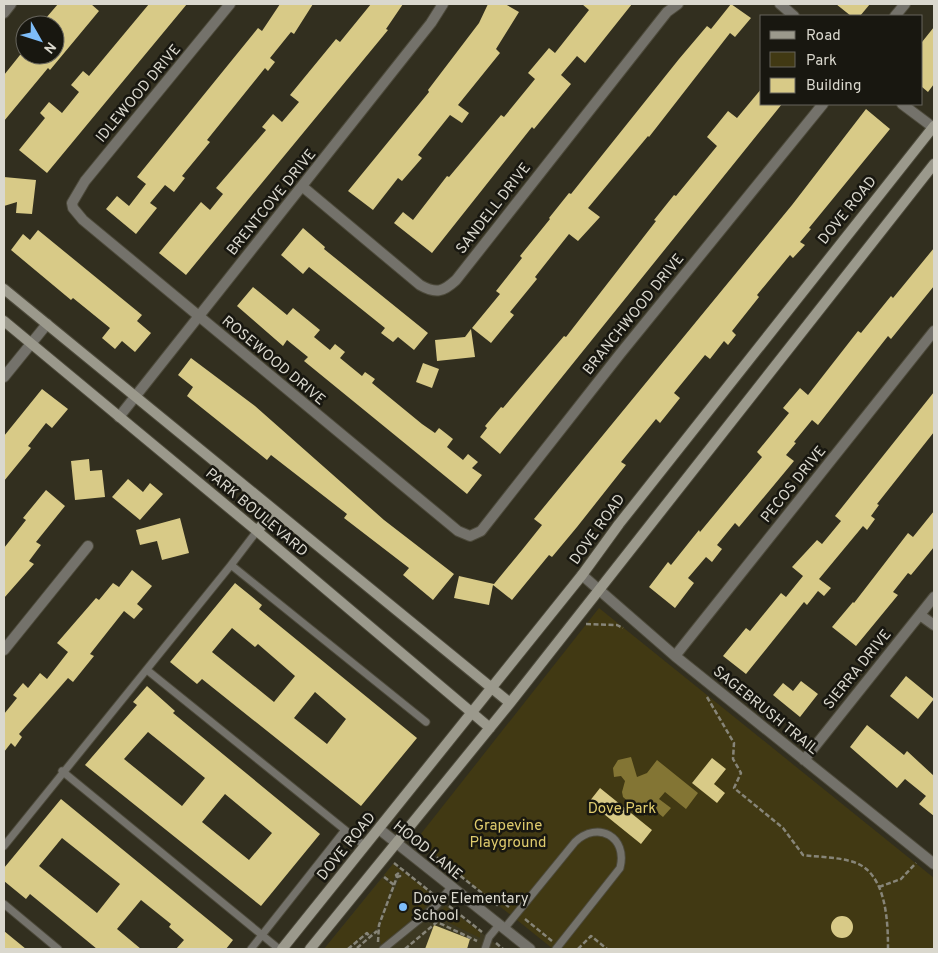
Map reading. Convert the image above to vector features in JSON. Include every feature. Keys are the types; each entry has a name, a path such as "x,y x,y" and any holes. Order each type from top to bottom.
{"main road":[{"name":"DOVE ROAD","path":"280,949 582,576 619,524 934,127"},
{"path":"310,949 400,846 490,728 934,164"},
{"name":"PARK BOULEVARD","path":"4,288 510,703"},
{"name":"PARK BOULEVARD","path":"4,321 490,728"},
{"path":"257,531 274,511"}],"street":[{"path":"4,13 11,4"},
{"name":"IDLEWOOD DRIVE","path":"72,203 85,181 230,4"},
{"name":"BRENTCOVE DRIVE","path":"119,417 303,187 431,23 443,4"},
{"name":"SANDELL DRIVE","path":"303,187 420,285 431,291 445,290 456,280 542,168 668,12 678,4"},
{"path":"780,4 793,15"},
{"path":"896,15 905,4"},
{"name":"BRANCHWOOD DRIVE","path":"464,535 470,536 481,531 620,354 822,105"},
{"path":"903,105 934,127"},
{"name":"ROSEWOOD DRIVE","path":"72,203 73,208 83,220 464,535"},
{"path":"4,377 47,324"},
{"name":"PECOS DRIVE","path":"675,656 934,331"},
{"path":"4,650 88,546"},
{"name":"SAGEBRUSH TRAIL","path":"582,576 675,656 934,864"},
{"name":"SIERRA DRIVE","path":"804,760 934,597"},
{"path":"920,614 934,625"},
{"name":"HOOD LANE","path":"379,829 530,949"}],"lane":[{"path":"4,846 62,771 147,670 257,531"},
{"path":"231,565 426,722"},
{"path":"147,670 365,846"},
{"path":"62,771 280,949"},
{"path":"251,949 345,830"},
{"path":"485,949 489,937 517,913 581,836 597,832 613,837 622,852 620,868 558,948"},
{"path":"381,947 436,906 451,887"},
{"path":"4,904 58,949"}],"path":[{"path":"582,624 617,625 625,628"},
{"path":"706,696 734,743 733,759 740,773 734,788 783,828 803,856 851,861 868,870 879,887 888,918 888,949"},
{"path":"400,846 416,836 418,830"},
{"path":"416,836 419,842 497,905 500,900 558,948"},
{"path":"879,887 901,878 924,855"},
{"path":"382,875 394,885"},
{"path":"357,948 377,931 397,877"},
{"path":"404,949 437,922 477,939 476,944"},
{"path":"377,931 381,947"},
{"path":"348,949 367,934 370,937"},
{"path":"578,949 591,936 607,949"}],"shaded area":[{"path":"631,757 637,777 647,773 657,760 698,793 686,809 665,792 659,799 671,808 663,817 652,808 645,816 623,797 622,792 625,781 621,776 614,777 613,768 618,760"},
{"name":"Dove Elementary School","path":"393,864 449,907 502,949 324,949"}],"green space":[{"name":"Dove Park","path":"599,608 934,878 934,949 553,949 421,843 420,835"},
{"path":"393,864 434,896 423,910 381,945 380,928 382,920 388,903 402,876 400,872 396,872 393,883 384,875"},
{"path":"382,878 392,886 376,929 370,934 367,932 346,949 324,949"},
{"path":"445,906 480,932 480,938 437,917"}],"building":[{"path":"58,4 91,4 99,11 65,52 65,15 49,15"},
{"path":"149,4 187,4 47,173 19,150 45,118 40,113 49,102 62,113 79,92 71,85 83,71 89,76"},
{"path":"280,4 313,4 294,34 291,32 270,58 275,62 268,71 265,68 207,140 210,142 182,176 185,178 174,192 165,185 150,203 157,208 136,234 106,209 117,196 129,206 146,184 137,177 258,28 262,31"},
{"path":"371,4 403,4 386,29 388,30 186,275 159,253 201,202 210,210 223,194 216,188 266,130 262,127 273,114 282,122 299,102 290,95 336,39 340,42"},
{"path":"488,4 505,4 519,12 496,49 500,53 458,105 469,113 462,123 450,115 418,155 422,158 402,181 398,178 373,210 348,191 429,92 428,90 479,23"},
{"path":"582,4 632,4 585,63 577,56 561,75 571,84 534,129 532,127 432,253 394,223 403,212 413,220 447,176 449,177 501,115 504,117 535,79 528,73 549,48 555,53 589,10"},
{"path":"731,4 751,18 735,37 730,33 649,137 588,208 600,217 578,241 569,234 535,277 537,279 510,312 514,315 491,343 472,328 500,294 496,291 522,258 520,256 679,59 707,26 711,29"},
{"path":"836,4 870,4 861,15 850,15"},
{"path":"934,27 934,84 928,92 923,88 923,41"},
{"path":"15,61 15,65 54,65 50,70 48,68 4,121 4,75"},
{"path":"760,90 760,105 781,105 500,454 480,437 487,428 485,426 501,407 503,408 564,336 566,337 656,221 654,220 717,146 707,137 728,111 737,118"},
{"path":"866,109 890,129 809,228 811,229 800,242 805,245 793,258 790,255 757,295 759,297 732,331 736,335 728,345 724,341 710,359 705,355 674,393 680,398 660,423 656,419 621,462 626,465 552,557 549,555 512,600 493,585 489,605 454,598 459,576 494,584 542,525 534,519 792,205"},
{"path":"4,177 36,180 32,214 16,213 17,202 4,206"},
{"path":"303,228 325,247 324,249 428,333 414,350 398,337 393,342 381,333 385,328 309,267 303,274 281,255"},
{"path":"38,230 142,315 137,321 151,333 135,352 122,341 115,349 102,338 110,328 73,298 71,300 11,250 23,234 30,240"},
{"path":"934,248 934,286 891,339 888,336 818,425 812,420 794,442 796,443 786,455 794,461 739,527 735,523 717,545 722,549 712,562 706,557 688,578 694,583 675,608 649,587 668,562 671,565 699,530 700,532 762,457 757,452 789,413 783,408 800,388 808,395 858,331 861,333"},
{"path":"253,287 287,315 293,308 320,330 314,337 330,350 335,344 345,352 340,358 362,376 365,372 375,379 372,383 435,433 439,428 453,439 447,447 463,460 468,454 478,462 472,468 482,475 467,494 304,361 308,357 287,340 283,346 237,306"},
{"path":"471,329 475,357 437,361 435,340 465,337"},
{"path":"191,358 255,406 384,520 454,574 433,600 403,575 409,568 344,518 347,514 271,455 267,460 187,396 193,387 178,375"},
{"path":"423,363 439,369 432,388 416,382"},
{"path":"42,389 68,409 52,428 46,423 28,446 31,448 4,481 4,436"},
{"path":"934,392 934,432 877,504 879,505 871,516 875,519 867,530 863,526 819,579 831,588 824,596 818,591 807,605 804,602 746,674 723,656 746,628 750,631 781,593 786,597 803,576 792,567 817,540 822,544 841,521 835,516"},
{"path":"89,459 90,471 102,470 105,497 75,500 71,461"},
{"path":"128,479 143,492 150,483 163,494 140,520 112,497"},
{"path":"46,490 65,506 36,542 41,545 29,561 34,564 4,598 4,548 26,520 23,518"},
{"path":"934,511 934,547 911,575 908,573 893,592 898,595 856,646 832,627 854,603 908,533 913,537"},
{"path":"180,518 189,553 162,560 157,541 140,545 136,530"},
{"path":"132,570 152,586 137,604 143,609 134,619 124,611 90,654 94,656 73,682 68,678 19,734 22,737 15,747 11,743 4,752 4,714 17,698 13,695 23,683 28,688 40,673 47,679 68,652 57,643 96,598 99,600 113,583 119,587"},
{"path":"235,583 262,605 259,609 417,738 361,806 202,679 197,684 170,662","holes":["232,628 255,647 258,644 295,676 274,702 212,652","315,692 346,719 327,744 294,718"]},
{"path":"906,676 934,699 918,719 890,696"},
{"path":"801,681 818,694 800,717 773,695 783,683 793,691"},
{"path":"147,686 175,711 173,713 320,834 261,906 85,765 137,705 133,702","holes":["148,732 205,778 182,806 124,759","225,794 272,833 249,860 202,822"]},
{"path":"867,725 904,755 907,751 934,776 934,816 919,804 926,796 905,779 897,788 850,747"},
{"path":"712,758 726,769 714,784 725,793 717,803 692,783"},
{"path":"600,788 652,830 641,844 589,802"},
{"path":"61,799 233,940 226,949 176,949 184,940 169,927 171,924 141,900 117,929 141,949 97,949 30,894 26,899 4,881 4,868","holes":["62,838 120,884 97,913 39,866"]},
{"path":"842,916 852,923 853,927 846,937 842,938 832,931 831,927 838,917"},
{"path":"434,925 470,939 467,949 425,949"},
{"path":"4,931 26,949 4,949"}],"place":[{"name":"Dove Elementary School","path":"403,907"}],"park label":[{"name":"Grapevine Playground","path":"508,834"}]}
